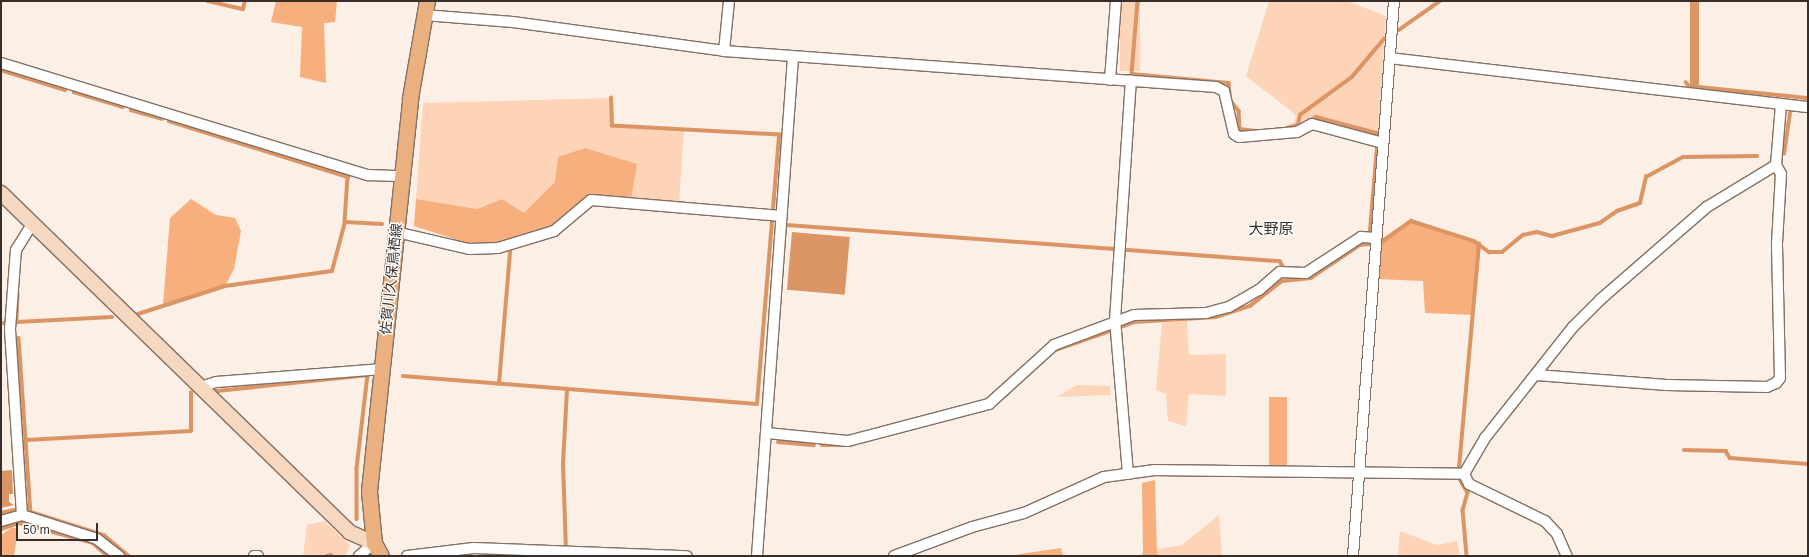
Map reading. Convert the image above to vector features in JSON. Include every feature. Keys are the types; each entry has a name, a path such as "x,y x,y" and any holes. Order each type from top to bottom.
{"main road":[{"name":"佐賀川久保鳥栖線","path":"378,549 369,491 402,176 426,8"}],"street":[{"path":"724,51 729,1"},
{"path":"1110,80 1116,1"},
{"path":"1353,556 1394,1"},
{"path":"426,8 513,22 724,51 1216,87 1224,92 1234,134 1239,137 1297,132 1312,124 1384,144"},
{"path":"757,556 767,433 776,216 793,57"},
{"path":"1390,58 1808,107"},
{"path":"1,63 368,175 402,176"},
{"path":"1128,474 1115,320 1131,81"},
{"path":"1536,375 1667,385 1767,387 1776,383 1780,378 1777,243 1781,189 1776,165 1781,104"},
{"path":"1464,474 1485,438 1573,327 1659,246 1707,208 1776,165"},
{"path":"1,193 349,532 378,549"},
{"path":"396,232 469,249 498,248 554,231 591,200 776,216"},
{"path":"22,515 5,329 16,250 32,224"},
{"path":"767,433 848,441 989,404 1054,345 1115,320 1134,315 1206,313 1229,306 1259,290 1280,272 1306,273 1361,237 1376,238"},
{"path":"200,387 216,382 382,369"},
{"path":"894,556 972,527 1024,513 1104,477 1155,470 1359,471 1464,474"},
{"path":"1464,474 1469,484 1545,521 1557,534 1567,556"},
{"path":"1,521 22,515 97,539 119,556"},
{"path":"407,556 474,548 562,550 586,553 687,556"},
{"path":"358,556 378,549"}],"shaded area":[{"path":"276,1 337,1 335,22 324,23 326,83 300,77 302,27 271,22"},
{"path":"1120,1 1140,1 1140,71 1120,71"},
{"path":"1269,1 1347,1 1386,16 1378,136 1316,120 1293,125 1296,115 1246,76"},
{"path":"1690,1 1699,1 1699,86 1690,86"},
{"path":"611,98 612,126 684,129 679,203 631,199 558,157 556,182 524,213 502,199 477,209 416,199 423,103"},
{"path":"585,148 637,164 631,199 587,198 553,228 499,243 470,244 414,226 416,199 477,209 502,199 524,213 555,182 558,157"},
{"path":"191,199 216,215 235,218 241,231 234,269 226,284 163,305 170,218"},
{"path":"1411,219 1481,243 1474,315 1425,313 1423,281 1377,279 1380,240"},
{"path":"792,232 850,237 845,295 787,290"},
{"path":"1187,321 1189,355 1226,354 1226,396 1189,394 1186,426 1168,421 1166,394 1156,390 1162,323"},
{"path":"1077,385 1110,386 1111,395 1057,397"},
{"path":"1269,397 1287,397 1287,466 1269,466"},
{"path":"12,470 13,494 9,494 9,502 14,505 1,508 1,471"},
{"path":"1155,480 1157,556 1139,556 1143,554 1142,483"},
{"path":"1219,515 1222,556 1157,556 1157,549 1182,545"},
{"path":"324,521 350,545 346,555 303,556 307,525"},
{"path":"11,528 18,528 14,556 1,556 1,535"},
{"path":"1400,531 1437,545 1457,541 1460,556 1398,556"},
{"path":"1061,548 1063,556 1009,556 1027,553"}],"waterway":[{"path":"208,1 243,9 245,1"},
{"path":"1138,1 1132,74 1229,83 1231,101 1239,111 1240,129 1257,131"},
{"path":"1399,30 1440,1"},
{"path":"1287,128 1298,125 1300,115 1352,77 1384,39"},
{"path":"1,70 65,90"},
{"path":"1686,82 1689,86 1808,98"},
{"path":"74,92 123,107"},
{"path":"403,376 757,404 779,135 612,126 611,98"},
{"path":"131,110 162,119"},
{"path":"1784,154 1790,113"},
{"path":"1309,121 1316,117 1377,133"},
{"path":"169,121 348,177 345,222 382,224"},
{"path":"1370,231 1377,148"},
{"path":"1382,242 1411,221 1474,241 1489,252 1502,252 1523,235 1537,232 1552,236 1600,223 1617,211 1640,203 1646,177 1683,157 1757,156"},
{"path":"138,314 225,286 332,271 345,222"},
{"path":"787,225 1280,261 1283,266"},
{"path":"1121,327 1134,322 1216,317 1250,306 1282,281 1311,278 1360,245 1369,244"},
{"path":"1459,468 1479,244"},
{"path":"499,384 510,252"},
{"path":"18,293 17,322 112,317"},
{"path":"1053,351 1110,331"},
{"path":"19,338 31,512 104,535 129,556"},
{"path":"217,391 368,375 357,468 357,519"},
{"path":"566,551 563,464 567,389"},
{"path":"26,440 191,431 191,393"},
{"path":"991,407 1008,393"},
{"path":"778,442 814,445"},
{"path":"822,445 851,445"},
{"path":"1684,450 1726,451 1730,458 1808,464"},
{"path":"1460,479 1468,493 1463,510 1467,556"},
{"path":"1,513 14,510"},
{"path":"1,529 20,523 93,543 108,556"},
{"path":"327,556 331,555"},
{"path":"542,556 547,556"}],"district":[{"name":"大野原","path":"1271,229"}]}
